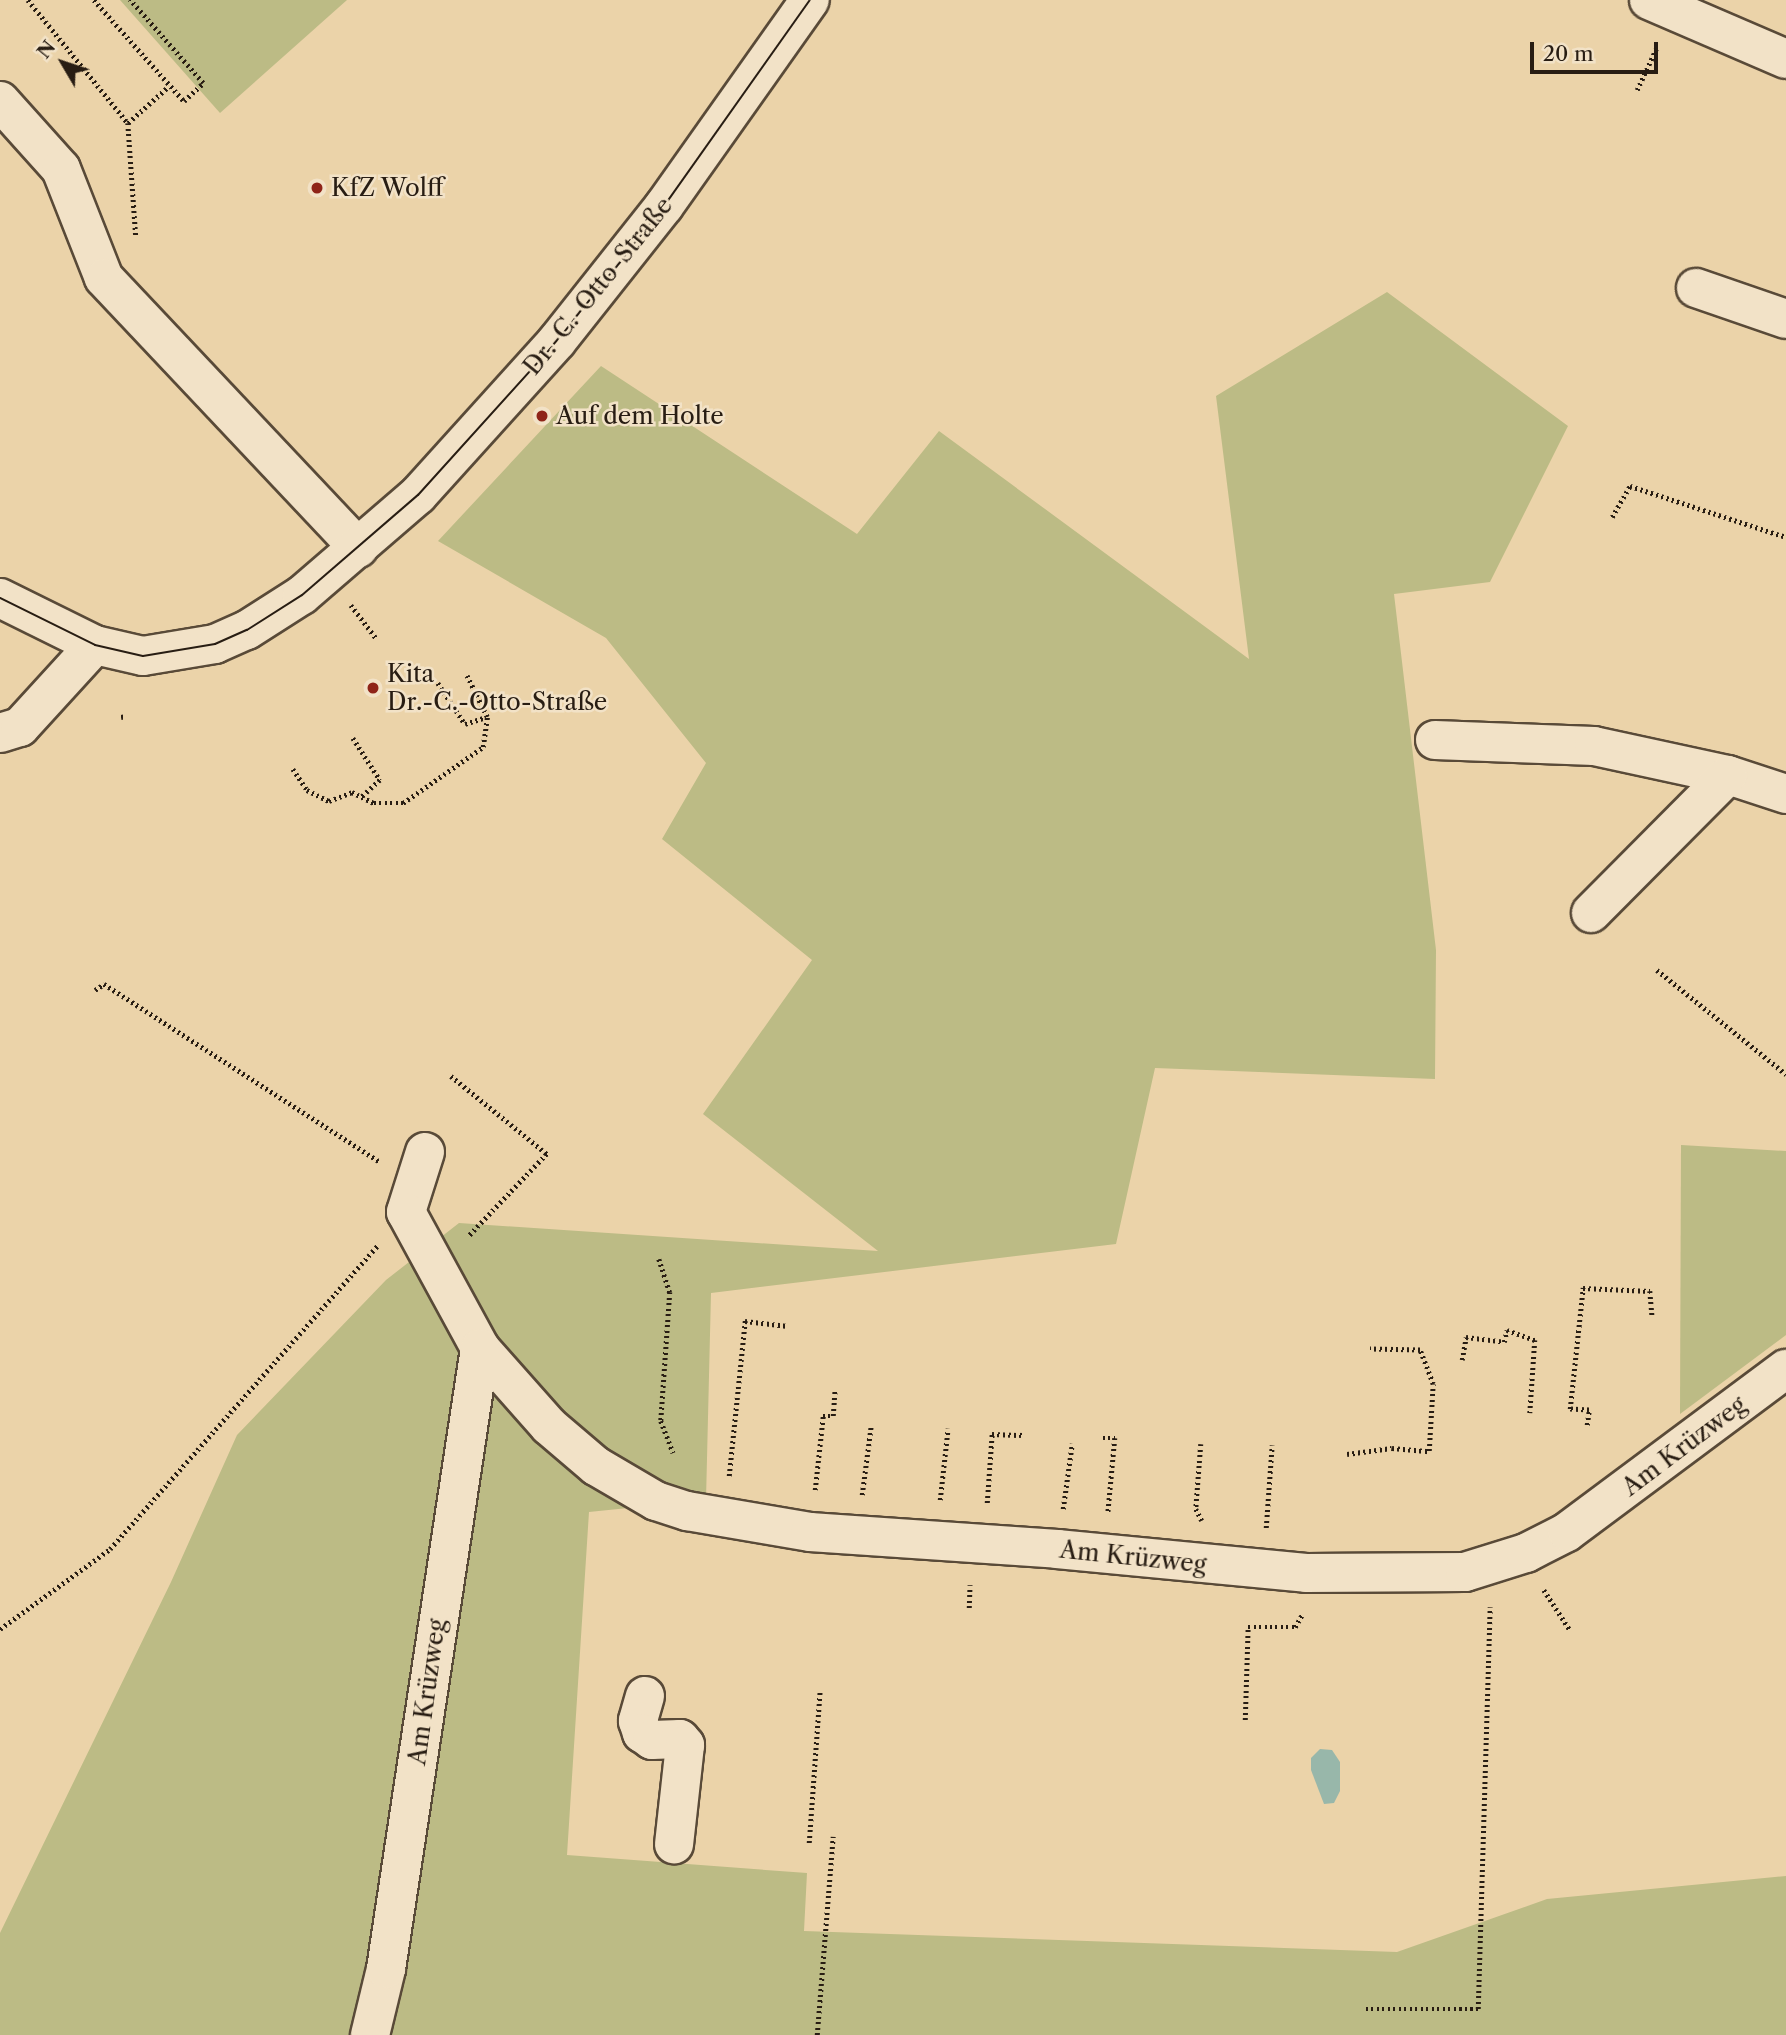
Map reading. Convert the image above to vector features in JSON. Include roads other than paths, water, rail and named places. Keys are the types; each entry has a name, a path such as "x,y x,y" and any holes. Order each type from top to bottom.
{"street":[{"name":"Dr.-C.-Otto-Straße","path":"0,598 95,645 143,656 215,644 247,630 302,594 418,495 557,341 664,206 810,0"},
{"path":"1649,0 1786,59"},
{"path":"0,100 61,169 104,278 358,548"},
{"path":"1696,288 1786,319"},
{"path":"0,733 20,727 95,645"},
{"path":"1435,740 1594,746 1728,775 1786,794"},
{"path":"1591,913 1728,775"},
{"name":"Am Krüzweg","path":"425,1152 406,1212 480,1348 549,1426 596,1466 656,1500 724,1518 810,1532 935,1544 984,1543 1057,1549 1262,1570 1439,1574 1492,1564 1567,1532 1786,1369"},
{"name":"Am Krüzweg","path":"370,2035 386,1969 480,1348"},
{"path":"645,1696 638,1721 642,1733 652,1740 680,1739 685,1745 674,1844"}],"tram line":[{"path":"0,598 95,645 143,656 215,644 247,630 302,595 418,495 557,341 664,206 810,0"}],"place":[{"name":"KfZ Wolff","path":"317,188"},
{"name":"Auf dem Holte","path":"542,416"},
{"name":"Kita Dr.-C.-Otto-Straße","path":"373,688"}]}
